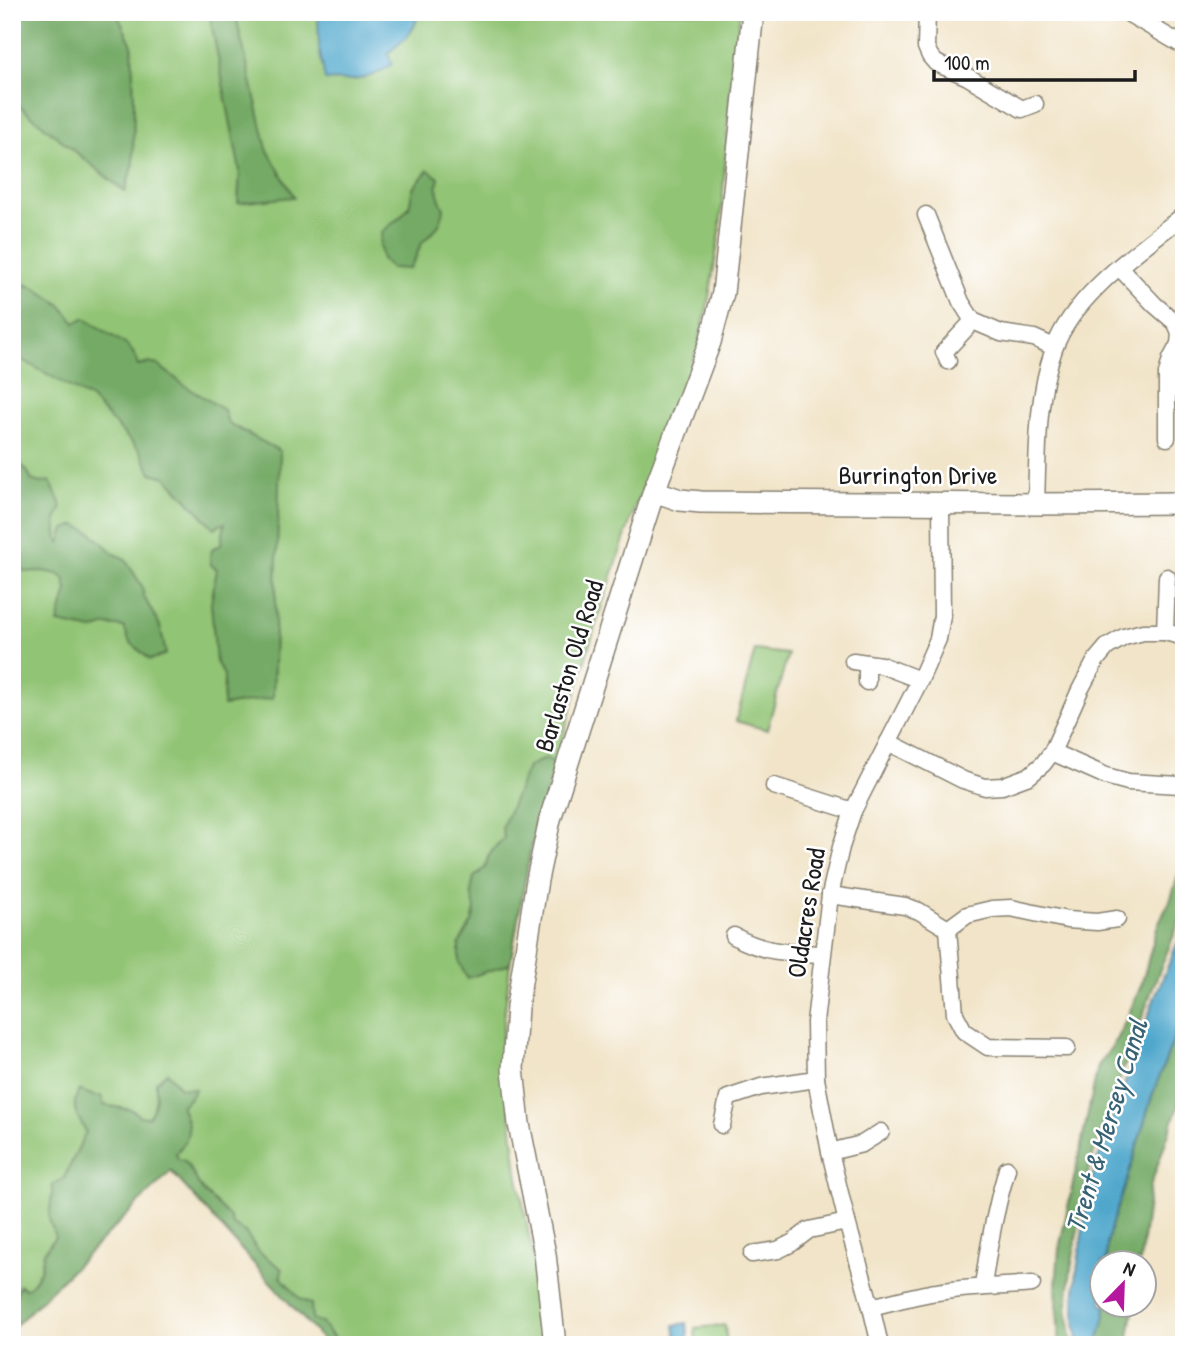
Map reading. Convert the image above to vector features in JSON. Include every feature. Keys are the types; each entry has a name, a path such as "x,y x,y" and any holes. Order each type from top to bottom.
{"street":[{"name":"Barlaston Old Road","path":"555,1345 545,1254 519,1124 513,1069 517,1007 537,880 550,819 653,491 710,342 723,293 753,12"},
{"path":"927,12 926,47 936,63 968,77 1027,112"},
{"path":"1126,12 1184,46"},
{"path":"926,215 942,234 961,302 973,321 1001,332 1034,338 1054,347"},
{"path":"1036,504 1041,403 1054,347 1066,324 1097,286 1184,215"},
{"path":"1119,267 1154,305 1176,323 1182,333 1167,374 1171,429"},
{"path":"941,356 973,321"},
{"name":"Burrington Drive","path":"653,491 680,500 701,502 1184,503"},
{"name":"Oldacres Road","path":"880,1345 830,1152 817,1079 815,1023 830,895 841,847 853,811 938,639 942,616 941,503"},
{"path":"1165,632 1167,576"},
{"path":"888,742 962,780 985,787 1002,786 1029,776 1043,764 1052,752 1096,660 1107,647 1124,637 1143,632 1165,632 1184,637"},
{"path":"867,682 860,662 881,665 920,680"},
{"path":"1052,752 1106,776 1128,782 1170,779"},
{"path":"782,794 853,811"},
{"path":"830,895 905,906 919,911 948,929"},
{"path":"1095,905 1097,922"},
{"path":"948,929 967,915 992,909 1011,908 1067,920 1097,922 1117,919"},
{"path":"948,929 955,1014 964,1031 988,1047 1049,1041 1067,1048"},
{"path":"741,945 780,953 822,954"},
{"path":"722,1125 725,1091 817,1079"},
{"path":"830,1152 875,1142"},
{"path":"983,1287 991,1198 1007,1169"},
{"path":"761,1248 778,1250 809,1230 847,1222"},
{"path":"871,1307 935,1292 983,1287 1009,1293 1032,1284"}],"green space":[{"path":"12,12 740,12 731,85 720,232 708,304 697,349 662,445 634,510 594,630 531,848 510,964 502,1039 517,1172 541,1298 547,1345 327,1345 171,1171 12,1329"},
{"path":"12,12 116,12 132,45 133,163 125,192 12,100"},
{"path":"209,12 235,12 267,149 294,197 238,203 240,171"},
{"path":"428,170 439,178 439,198 444,209 439,225 421,244 409,269 391,268 382,259 382,232 409,207 413,188"},
{"path":"12,281 34,287 61,305 75,323 84,318 128,346 138,366 148,363 158,365 224,410 228,423 280,451 273,698 223,706 224,675 216,662 211,603 217,569 211,565 210,556 213,548 221,545 225,523 214,528 166,477 151,473 140,451 91,399 12,354"},
{"path":"12,433 16,436 17,457 31,480 41,483 50,481 62,507 56,520 60,543 65,529 76,525 92,533 113,553 125,559 142,586 144,597 160,626 166,654 150,660 129,641 124,627 107,625 93,630 58,623 67,590 64,578 42,571 26,572 16,565 12,521"},
{"path":"755,650 788,654 767,730 736,721"},
{"path":"545,758 555,763 531,848 510,964 467,978 459,962 459,944 472,922 475,909 471,892 474,877 485,868 488,857 504,838 502,827 528,767"},
{"path":"1184,857 1184,910 1153,987 1087,1177 1067,1307 1072,1345 1059,1345 1056,1286 1059,1249 1098,1066 1118,1038 1141,986 1158,924 1170,901"},
{"path":"1184,1012 1184,1089 1150,1187 1142,1248 1107,1248 1111,1226 1152,1096"},
{"path":"167,1072 180,1088 195,1089 181,1106 187,1119 188,1131 185,1141 176,1153 178,1159 185,1161 203,1191 230,1217 232,1224 245,1232 259,1252 282,1269 281,1277 300,1299 311,1304 312,1319 322,1323 340,1345 327,1345 171,1171 12,1329 17,1291 20,1285 25,1289 31,1285 40,1271 44,1252 55,1237 49,1219 53,1185 64,1178 86,1132 75,1107 79,1090 101,1096 104,1105 132,1110 140,1116 148,1117 154,1105 156,1082"},
{"path":"1104,1318 1132,1318 1128,1345 1096,1345"},
{"path":"725,1325 727,1345 696,1345 695,1328"}],"water":[{"path":"318,12 344,12 347,16 353,16 357,12 417,12 417,19 408,36 388,53 392,64 377,74 343,81 325,80 319,48"},
{"path":"1184,927 1184,1012 1152,1096 1111,1226 1107,1248 1088,1248 1088,1318 1104,1318 1096,1345 1079,1345 1074,1306 1076,1280 1094,1170 1154,999"},
{"path":"687,1323 689,1345 677,1345 674,1325"}],"water label":[{"name":"Trent & Mersey Canal","path":"1106,1126"}]}
